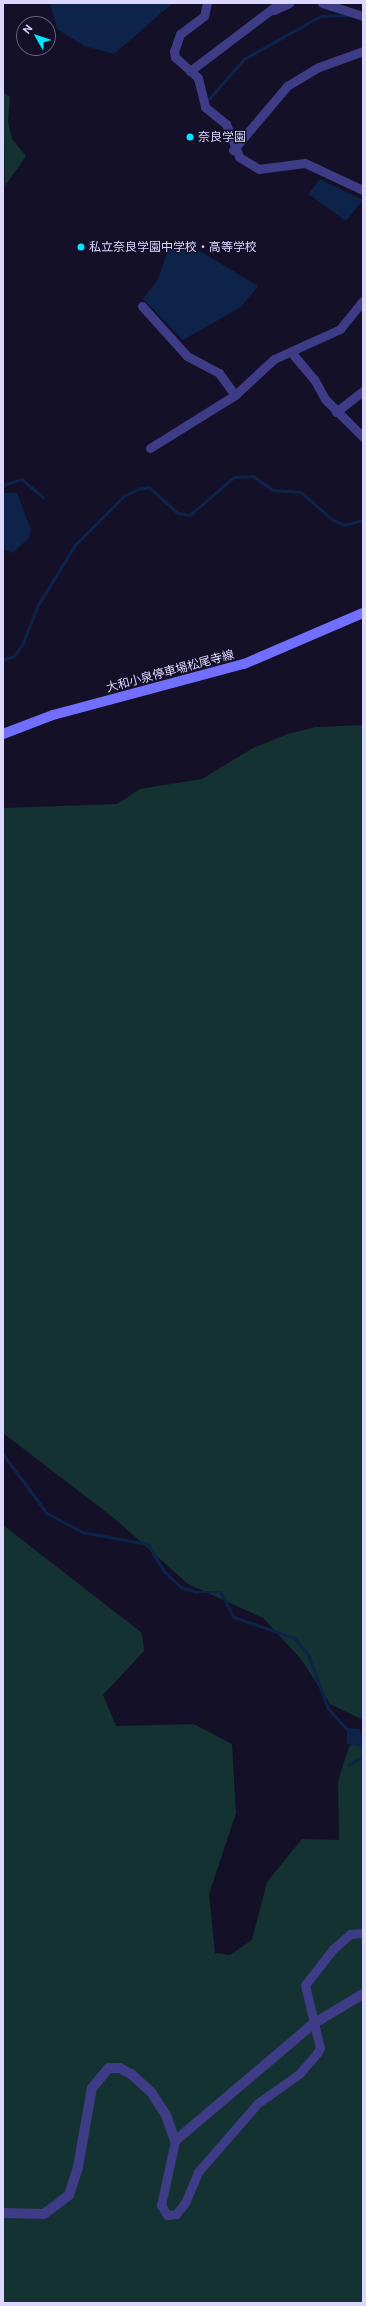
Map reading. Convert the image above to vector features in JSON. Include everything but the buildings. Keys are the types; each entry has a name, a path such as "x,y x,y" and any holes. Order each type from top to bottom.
{"main road":[{"name":"大和小泉停車場松尾寺線","path":"3,734 53,715 244,664 363,613"}],"street":[{"path":"207,3 204,16 182,30 175,43 176,57 198,78 205,107 226,124 233,150 245,162 259,169 305,163 363,190"},
{"path":"190,71 280,3"},
{"path":"271,11 290,3"},
{"path":"322,3 363,16"},
{"path":"233,150 286,86 313,70 363,52"},
{"path":"150,448 235,395 274,359 340,329 363,301"},
{"path":"142,306 190,359 219,373 235,395"},
{"path":"291,352 336,412 363,437"},
{"path":"336,412 363,391"},
{"path":"3,2213 44,2214 69,2195 78,2166 92,2088 109,2068 120,2068 131,2074 152,2092 166,2115 176,2141 161,2205 167,2215 176,2214 184,2203 198,2172 258,2103 299,2074 318,2054 320,2048 313,2024 305,1985 333,1949 350,1934 363,1933"},
{"path":"176,2141 313,2024 363,1994"}],"green space":[{"path":"3,92 10,97 8,122 12,139 26,156 5,186"},
{"path":"363,725 363,1720 330,1704 301,1659 263,1618 188,1584 115,1519 3,1433 3,808 117,804 140,789 202,779 253,748 288,734 316,727"},
{"path":"3,1525 142,1633 144,1651 103,1695 116,1726 194,1724 232,1744 236,1813 209,1894 215,1953 230,1955 252,1940 267,1882 302,1839 339,1840 338,1781 349,1747 363,1737 363,2303 3,2303"}],"water":[{"path":"50,3 173,3 114,54 84,46 57,29 56,16 54,16"},
{"path":"320,179 363,200 346,221 308,194"},
{"path":"182,240 258,286 241,307 183,340 143,299 158,279 167,253"},
{"path":"3,493 17,493 31,530 29,538 13,553 3,549"},
{"path":"347,1728 360,1729 363,1747 347,1744"}],"waterway":[{"path":"209,99 244,59 321,16 347,15"},
{"path":"3,660 14,656 23,643 38,605 75,545 124,496 138,489 149,487 178,513 190,515 234,477 253,476 273,490 301,492 332,519 344,525 363,520"},
{"path":"3,485 22,479 43,497"},
{"path":"3,1454 47,1513 82,1532 148,1544 165,1572 181,1587 197,1592 221,1592 234,1617 295,1638 309,1656 328,1708 349,1731"},
{"path":"348,1765 363,1757"}],"place":[{"name":"奈良学園","path":"190,137"},
{"name":"私立奈良学園中学校・高等学校","path":"81,247"}]}
